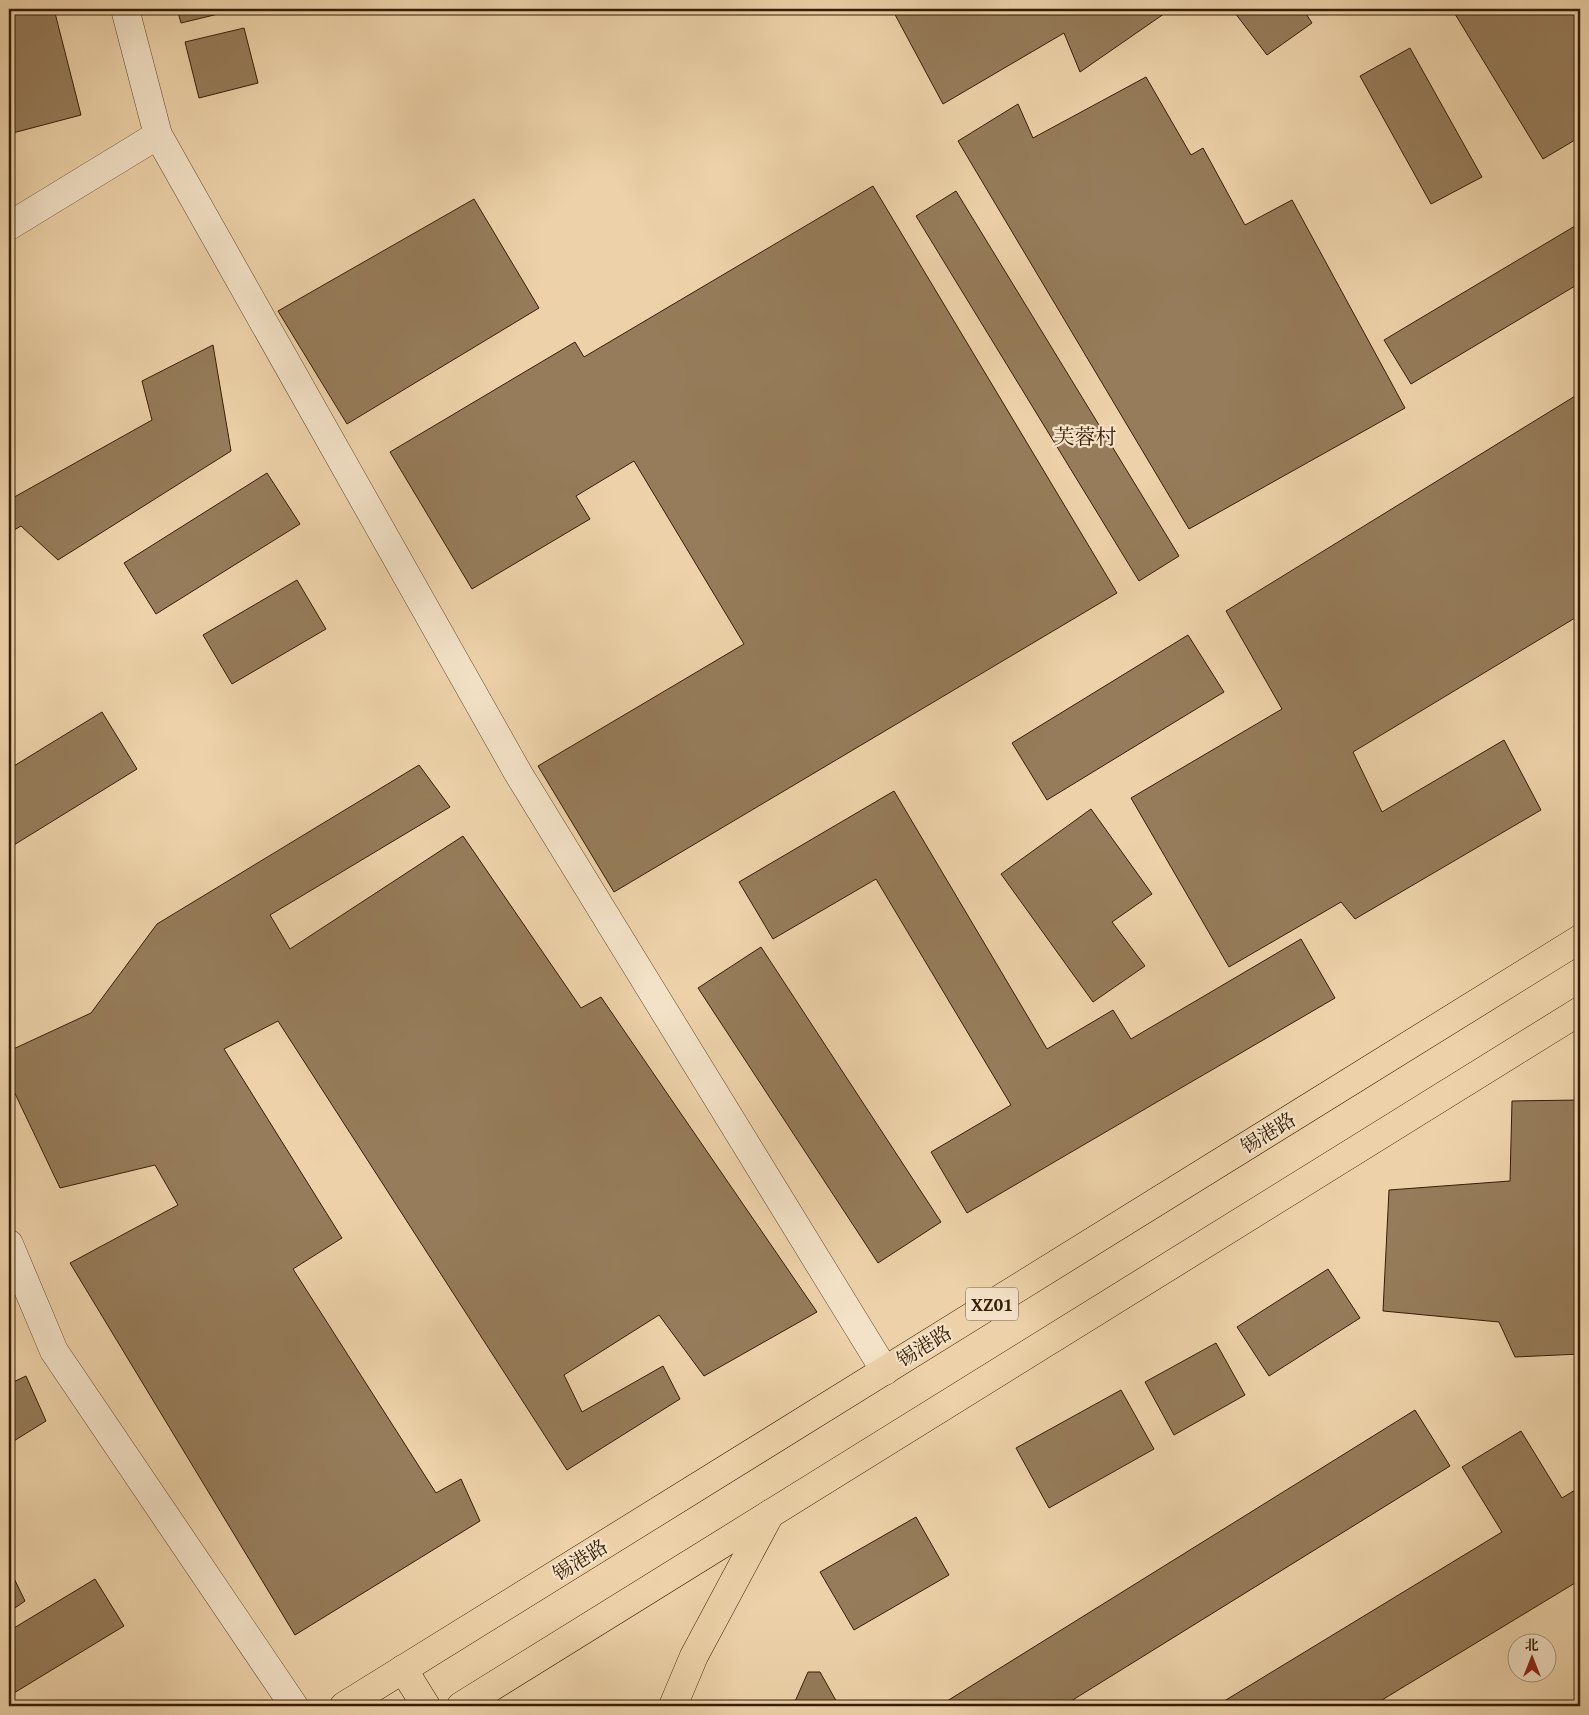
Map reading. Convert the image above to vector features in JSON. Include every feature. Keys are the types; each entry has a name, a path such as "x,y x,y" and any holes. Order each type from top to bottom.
{"main road":[{"name":"锡港路","path":"362,1702 403,1669 1580,939"},
{"path":"461,1706 1580,1011"},
{"path":"673,1706 694,1656 771,1512"},
{"path":"403,1669 426,1706"}],"street":[{"path":"125,9 158,135 518,773 885,1371"},
{"path":"9,226 158,135"},
{"path":"9,1244 54,1351 294,1706"}],"building":[{"path":"9,9 54,9 81,115 9,134"},
{"path":"177,9 239,9 181,23"},
{"path":"892,9 1171,9 1080,72 1064,33 943,104"},
{"path":"1232,9 1303,9 1312,23 1267,55"},
{"path":"1452,9 1580,9 1580,137 1543,159"},
{"path":"244,28 258,83 199,98 185,42"},
{"path":"1410,48 1482,177 1431,204 1360,76"},
{"path":"1146,77 1191,155 1203,148 1245,225 1292,200 1405,408 1189,529 958,141 1018,104 1033,138"},
{"path":"873,186 1117,593 614,892 538,766 744,644 634,461 576,496 590,519 472,589 390,452 575,342 584,357"},
{"path":"956,191 1179,556 1139,581 916,216"},
{"path":"474,199 539,308 347,424 278,311"},
{"path":"1580,223 1580,283 1411,384 1384,340"},
{"path":"213,345 231,451 58,560 21,526 9,533 9,500 152,420 142,381"},
{"path":"1580,393 1580,615 1353,752 1382,812 1504,740 1541,810 1355,919 1341,902 1229,967 1131,798 1282,709 1226,611"},
{"path":"267,473 300,524 156,614 124,563"},
{"path":"297,580 326,629 232,684 203,635"},
{"path":"1188,635 1224,692 1047,800 1012,743"},
{"path":"102,712 137,769 9,848 9,769"},
{"path":"1580,722 1580,736 1574,726"},
{"path":"419,765 450,807 270,915 290,949 463,836 581,1008 601,997 817,1312 704,1376 659,1315 564,1375 582,1412 663,1366 680,1399 567,1470 278,1021 224,1049 342,1238 293,1269 436,1493 461,1479 480,1521 295,1635 70,1263 178,1205 155,1165 60,1188 9,1081 9,1051 91,1013 157,924"},
{"path":"894,791 1047,1049 1113,1010 1131,1039 1301,939 1335,998 967,1213 931,1152 1011,1105 876,879 773,939 739,882"},
{"path":"1091,809 1152,894 1112,922 1145,966 1093,1002 1001,874"},
{"path":"761,947 941,1222 878,1263 698,988"},
{"path":"1580,1100 1580,1354 1515,1357 1499,1322 1383,1311 1389,1190 1510,1181 1512,1101"},
{"path":"1328,1269 1360,1318 1269,1376 1237,1327"},
{"path":"1216,1343 1245,1395 1174,1435 1145,1382"},
{"path":"26,1376 46,1421 9,1444 9,1384"},
{"path":"1121,1390 1154,1449 1049,1508 1016,1448"},
{"path":"1415,1410 1450,1466 1063,1706 939,1706"},
{"path":"1521,1431 1562,1498 1580,1487 1580,1580 1372,1706 1216,1706 1502,1532 1462,1467"},
{"path":"916,1517 949,1575 854,1630 820,1572"},
{"path":"9,1568 25,1601 9,1612"},
{"path":"95,1579 124,1626 9,1696 9,1631"},
{"path":"808,1672 820,1672 839,1706 793,1706"}],"district":[{"name":"芙蓉村","path":"1085,437"}]}
